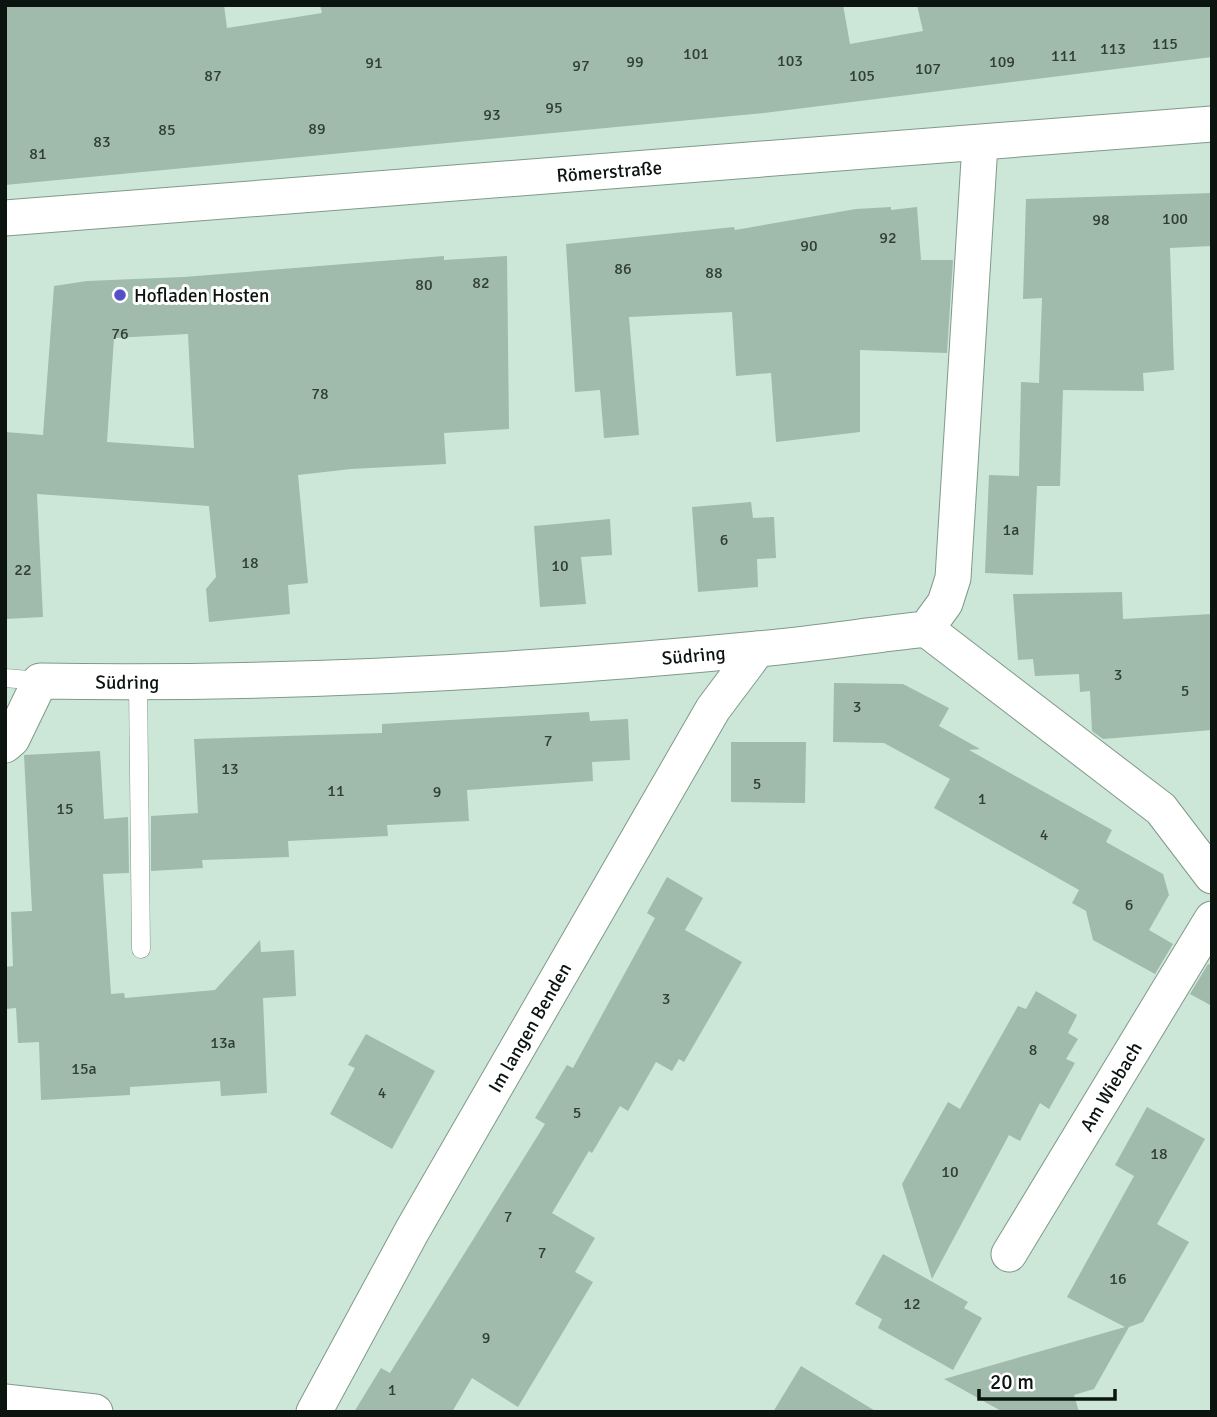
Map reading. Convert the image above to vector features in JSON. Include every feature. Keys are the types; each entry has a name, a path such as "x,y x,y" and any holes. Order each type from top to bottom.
{"street":[{"name":"Römerstraße","path":"5,218 1212,124"},
{"path":"980,144 953,578 945,603 926,629 1161,809 1212,876"},
{"name":"Südring","path":"40,681 138,683 435,673 758,649 926,629"},
{"name":"Im langen Benden","path":"314,1412 412,1231 713,709 758,649"},
{"path":"5,745 12,739 40,681"},
{"name":"Am Wiebach","path":"1009,1254 1212,919"},
{"path":"5,1402 95,1412"}],"lane":[{"path":"5,678 40,681"},
{"path":"138,683 141,949"}],"building":[{"path":"5,5 224,5 227,28 322,13 320,5 843,5 850,44 923,31 917,5 1212,5 1212,57 764,113 5,185"},
{"path":"1212,193 1212,246 1170,248 1174,370 1143,373 1144,391 1063,390 1060,486 1037,486 1033,575 985,573 989,475 1019,476 1021,382 1039,383 1042,298 1023,299 1026,199"},
{"path":"891,207 891,210 917,207 921,260 953,260 947,353 860,350 860,432 776,442 771,373 736,376 732,312 629,317 639,435 604,438 600,390 575,392 566,244 734,227 735,230 856,209"},
{"path":"444,256 444,260 507,256 509,429 444,433 446,464 298,475 308,583 288,585 290,614 209,622 206,589 216,577 209,506 37,494 43,617 5,619 5,432 43,435 54,286 87,281 184,277","holes":["188,334 194,448 107,442 114,338"]},
{"path":"751,502 753,518 774,517 776,558 757,559 758,587 698,592 692,507"},
{"path":"610,519 612,555 581,557 586,604 540,607 534,526"},
{"path":"1122,592 1123,619 1212,614 1212,730 1103,739 1092,731 1090,691 1080,692 1079,674 1035,676 1033,659 1018,660 1013,594"},
{"path":"834,683 903,684 949,708 939,726 980,749 969,750 1112,830 1106,842 1163,874 1169,895 1149,930 1173,944 1155,974 1093,940 1086,911 1072,903 1079,890 934,808 950,779 884,743 833,742"},
{"path":"589,712 590,721 628,719 630,760 592,762 593,781 467,790 469,821 387,825 388,836 288,841 289,857 202,860 203,868 151,871 151,816 198,813 194,739 382,733 382,724"},
{"path":"731,742 806,742 805,803 731,802"},
{"path":"100,751 104,819 128,817 129,873 103,874 111,994 124,993 125,998 215,990 260,940 261,952 294,950 296,996 263,998 267,1093 221,1096 220,1081 130,1087 130,1095 41,1100 39,1042 18,1043 16,1008 5,1009 5,967 13,966 11,912 32,911 24,755"},
{"path":"667,877 703,898 685,930 742,962 684,1062 679,1059 672,1071 656,1062 628,1111 620,1106 552,1213 595,1238 575,1272 593,1282 518,1407 472,1378 452,1412 354,1412 381,1368 390,1373 545,1124 535,1118 567,1065 573,1068 655,918 647,913"},
{"path":"1208,964 1212,965 1212,1006 1190,994"},
{"path":"1036,991 1077,1015 1068,1033 1078,1039 1066,1059 1075,1063 1049,1109 1040,1103 1020,1141 1009,1135 932,1279 902,1184 948,1102 960,1109 1018,1006 1026,1009"},
{"path":"366,1034 435,1071 392,1149 330,1114 355,1068 348,1065"},
{"path":"1147,1107 1205,1139 1157,1224 1189,1242 1143,1322 1129,1327 1094,1389 1074,1395 1079,1412 1003,1412 944,1379 1125,1327 1067,1297 1134,1176 1115,1165"},
{"path":"883,1254 968,1302 964,1308 982,1318 953,1370 878,1328 882,1319 855,1304"},
{"path":"801,1366 877,1412 773,1412"}],"place":[{"name":"Hofladen Hosten","path":"120,295"}]}
